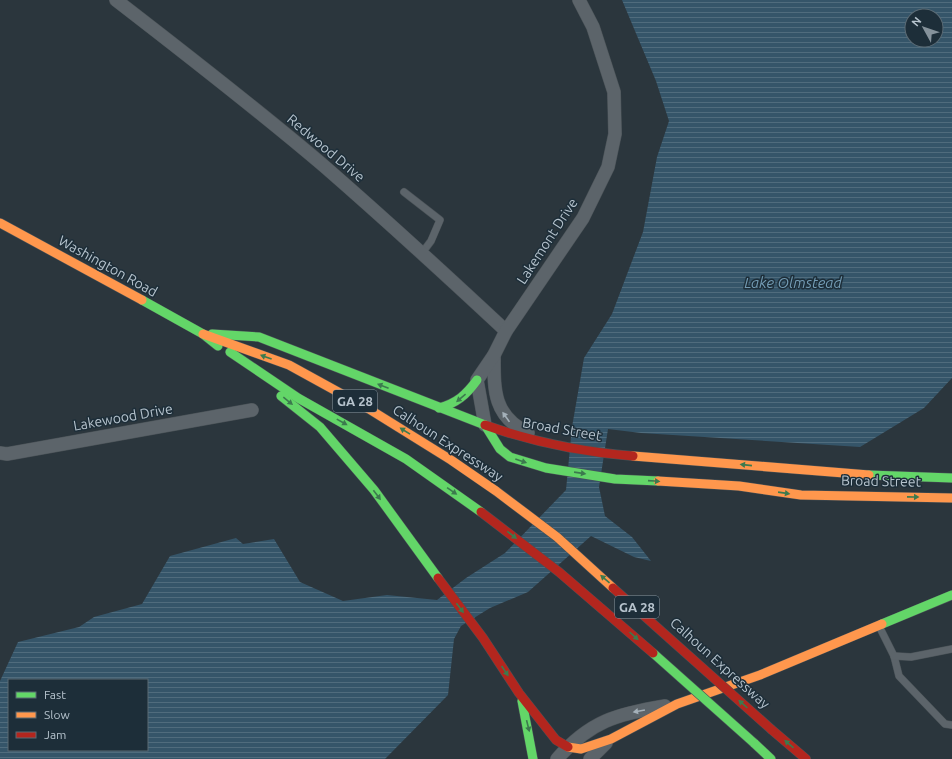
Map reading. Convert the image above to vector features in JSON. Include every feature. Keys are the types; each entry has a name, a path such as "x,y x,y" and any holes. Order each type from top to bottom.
{"main road":[{"name":"Washington Road","path":"0,223 203,334"},
{"path":"203,334 259,337 485,425"},
{"path":"203,334 320,427 374,490 483,638 520,693 556,740 567,747 580,749 611,739 677,704 760,675 952,595"},
{"name":"Calhoun Expressway","path":"203,334 289,365 376,413 451,460 496,491 557,537 806,759"},
{"name":"GA 28","path":"203,334 298,398 406,460 481,512 559,572 610,615 771,759"},
{"path":"439,408 459,401 477,380"},
{"name":"Broad Street","path":"485,425 529,441 618,455 742,464 803,471 917,478 952,478"},
{"name":"Broad Street","path":"485,425 500,449 510,457 546,468 615,478 739,486 802,495 952,498"},
{"path":"520,693 531,740 533,759"}],"street":[{"name":"Redwood Drive","path":"116,0 218,79 324,166 422,253 506,331"},
{"name":"Lakemont Drive","path":"477,380 494,355 506,331 583,218 608,167 614,141 614,92 593,27 579,0"},
{"name":"Lakemont Drive","path":"494,355 494,387 500,409 512,425 550,445"},
{"path":"477,380 485,425"},
{"name":"Lakewood Drive","path":"0,453 7,454 252,410"},
{"path":"557,759 567,747 583,733 613,717 677,704"},
{"path":"590,759 611,739"}],"lane":[{"path":"404,192 440,220 431,241 422,253"},
{"path":"879,626 894,656 899,676 945,724 952,725"},
{"path":"894,656 911,657 952,648"}],"water":[{"name":"Lake Olmstead","path":"622,0 952,0 952,378 924,408 860,447 641,433 608,429 599,487 605,516 632,537 651,561 634,557 591,536 528,592 490,608 461,626 454,639 448,695 385,759 0,759 0,681 18,642 79,627 94,617 142,604 170,556 236,538 243,544 274,539 300,582 343,601 387,595 437,600 466,578 505,553 566,490 572,427 584,358 612,314 643,232 657,157 669,121 656,81"}],"traffic: fast":[{"path":"142,300 203,334 218,346"},
{"path":"212,334 259,337 485,425"},
{"path":"230,352 298,398 406,459 481,512"},
{"path":"439,408 451,404 461,398 477,380"},
{"path":"281,396 320,427 374,490 438,578"},
{"path":"485,425 500,449 510,457 546,468 615,479 658,481"},
{"path":"869,475 952,478"},
{"path":"882,624 952,595"},
{"path":"653,653 754,743"},
{"path":"522,701 533,759"},
{"path":"754,743 771,759"}],"traffic: slow":[{"path":"0,223 142,300"},
{"path":"203,334 289,365 369,409 451,460 496,491"},
{"path":"633,456 869,475"},
{"path":"658,481 739,486 801,495 952,498"},
{"path":"496,491 557,537 613,588"},
{"path":"568,747 581,749 611,739 677,704 760,675 882,624"}],"traffic: jam":[{"path":"485,425 539,441 576,449 633,456"},
{"path":"481,512 559,572 653,653"},
{"path":"438,578 483,638 519,693 556,740 568,747"},
{"path":"613,588 772,730"},
{"path":"772,730 806,759"}]}
